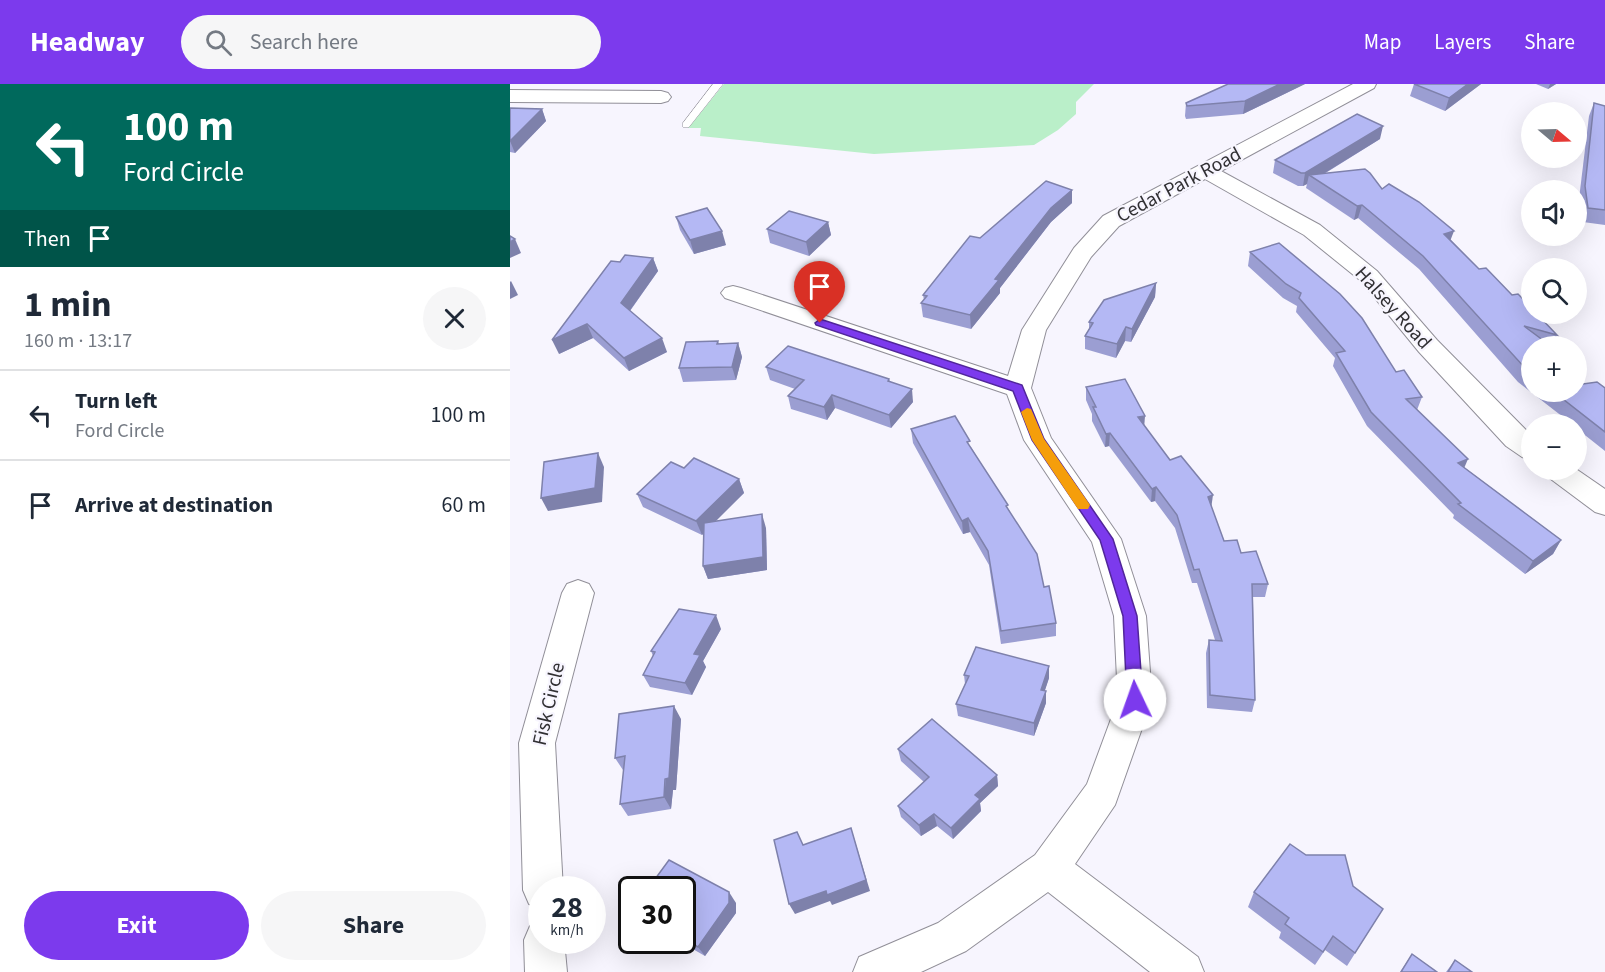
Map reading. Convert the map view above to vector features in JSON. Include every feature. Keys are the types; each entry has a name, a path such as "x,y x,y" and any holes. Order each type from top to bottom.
{"street":[{"name":"Cedar Park Road","path":"1018,388 1034,330 1082,254 1111,221 1367,84"},
{"path":"510,96 661,98"},
{"name":"Halsey Road","path":"1206,171 1312,230 1369,276 1428,346 1521,442"},
{"path":"733,294 1018,388 1038,440 1106,539 1130,616 1135,700 1102,793 1049,868 952,937 874,972"},
{"path":"1572,480 1605,504"},
{"name":"Fisk Circle","path":"542,876 537,743 578,592"},
{"path":"1049,868 1183,972"},
{"path":"545,954 546,972"}],"lane":[{"path":"686,125 718,84"}],"green space":[{"path":"724,84 1094,84 1076,102 1076,114 1058,130 1034,145 874,154 700,136 701,128 688,128"}],"building":[{"path":"1228,84 1280,84 1245,101 1187,106 1186,103"},
{"path":"1414,84 1468,84 1449,98"},
{"path":"1594,103 1605,106 1605,210 1588,208 1587,168"},
{"path":"510,108 542,109 510,141"},
{"path":"1357,114 1383,126 1305,173 1275,160"},
{"path":"1365,169 1382,189 1389,184 1419,202 1454,231 1444,234 1479,269 1486,268 1512,295 1518,294 1521,297 1521,324 1547,324 1557,335 1524,326 1537,336 1521,336 1521,364 1423,256 1362,205 1357,206 1309,175"},
{"path":"1046,181 1072,190 1051,208 995,279 999,280 970,315 921,303 927,296 923,295 970,236 980,238"},
{"path":"707,208 722,231 690,240 676,217"},
{"path":"789,211 828,222 806,242 767,229"},
{"path":"1279,243 1340,294 1362,318 1396,372 1404,370 1422,397 1406,399 1468,459 1458,463 1561,540 1533,561 1458,504 1461,503 1371,412 1336,353 1345,351 1299,298 1301,293 1286,284 1250,252"},
{"path":"625,255 653,258 621,303 662,338 624,358 587,324 552,340 611,261 620,262"},
{"path":"1156,283 1132,329 1126,327 1117,344 1085,336 1093,323 1089,322 1104,300"},
{"path":"718,341 717,344 738,343 732,367 679,368 686,342"},
{"path":"788,346 889,379 888,381 912,389 889,415 832,395 824,407 788,396 804,380 766,367"},
{"path":"1125,379 1145,416 1138,417 1170,460 1181,456 1213,495 1208,497 1224,541 1237,540 1241,553 1256,551 1268,584 1252,584 1255,700 1210,695 1209,640 1222,641 1199,569 1194,570 1177,515 1156,487 1152,489 1110,433 1106,434 1093,407 1096,407 1086,387"},
{"path":"1597,382 1605,388 1605,432 1587,418 1587,414 1582,414 1567,402 1587,402 1587,383"},
{"path":"955,416 970,441 967,442 1037,554 1044,587 1049,586 1056,623 1001,631 988,551 968,518 962,521 911,429"},
{"path":"598,453 595,488 541,498 544,462"},
{"path":"694,458 739,479 696,521 637,494 671,462 684,468"},
{"path":"762,514 763,557 703,566 704,523"},
{"path":"679,609 716,615 694,654 700,655 685,683 643,675 655,652 651,651"},
{"path":"976,647 1049,666 1041,690 1046,691 1034,723 956,704 969,676 964,675"},
{"path":"674,706 669,778 665,779 664,797 620,804 625,756 615,758 619,714"},
{"path":"932,719 997,775 975,795 980,799 951,828 934,814 919,825 898,806 929,777 898,749"},
{"path":"851,828 866,880 827,895 826,891 789,904 774,840 797,832 803,845"},
{"path":"1290,844 1306,855 1345,855 1353,886 1383,909 1355,953 1333,936 1323,952 1285,924 1289,918 1254,892"},
{"path":"669,860 729,892 729,903 698,947 696,946 696,876 657,876"},
{"path":"1412,954 1437,972 1401,972"},
{"path":"1455,960 1472,972 1448,972"}],"slow traffic":[{"path":"1027,412 1038,440 1083,505"}],"route":[{"path":"820,323 1018,388 1038,440 1106,539 1130,616 1135,700"}]}
